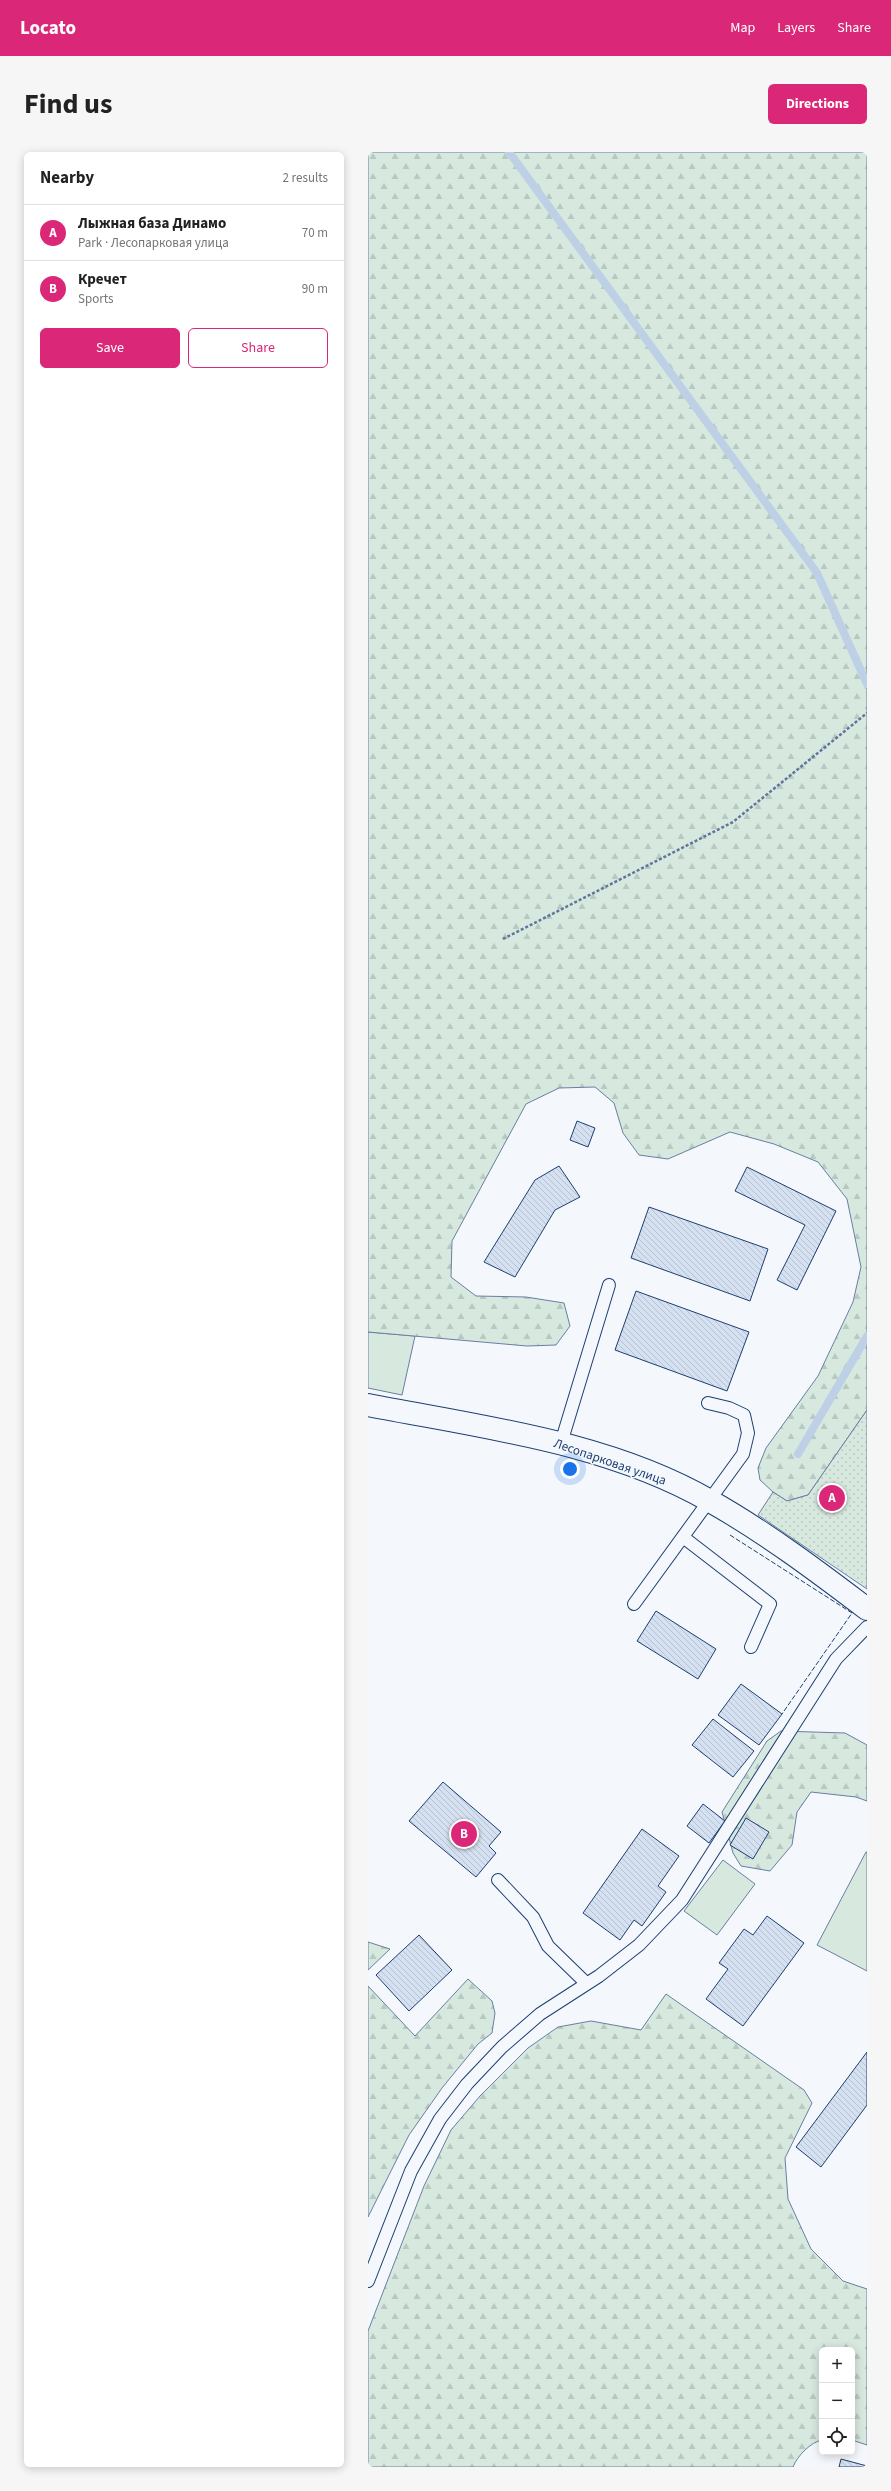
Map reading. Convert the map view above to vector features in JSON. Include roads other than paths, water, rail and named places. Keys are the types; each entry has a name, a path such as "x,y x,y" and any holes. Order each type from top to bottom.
{"street":[{"name":"Лесопарковая улица","path":"368,1405 561,1443 647,1472 709,1500 768,1538 867,1608"}],"lane":[{"path":"561,1443 609,1285"},
{"path":"634,1604 743,1454 748,1433 744,1415 729,1408 708,1403"},
{"path":"682,1537 770,1604 751,1647"},
{"path":"368,2281 411,2171 440,2119 467,2084 502,2047 540,2014 599,1976 639,1945 682,1900 836,1659 867,1627"},
{"path":"498,1880 533,1917 548,1946 586,1983"}],"waterway":[{"path":"509,152 817,573 867,684"},
{"path":"798,1454 867,1336"}],"place":[{"name":"Лыжная база Динамо","path":"832,1498"},
{"name":"Кречет","path":"464,1834"}]}
